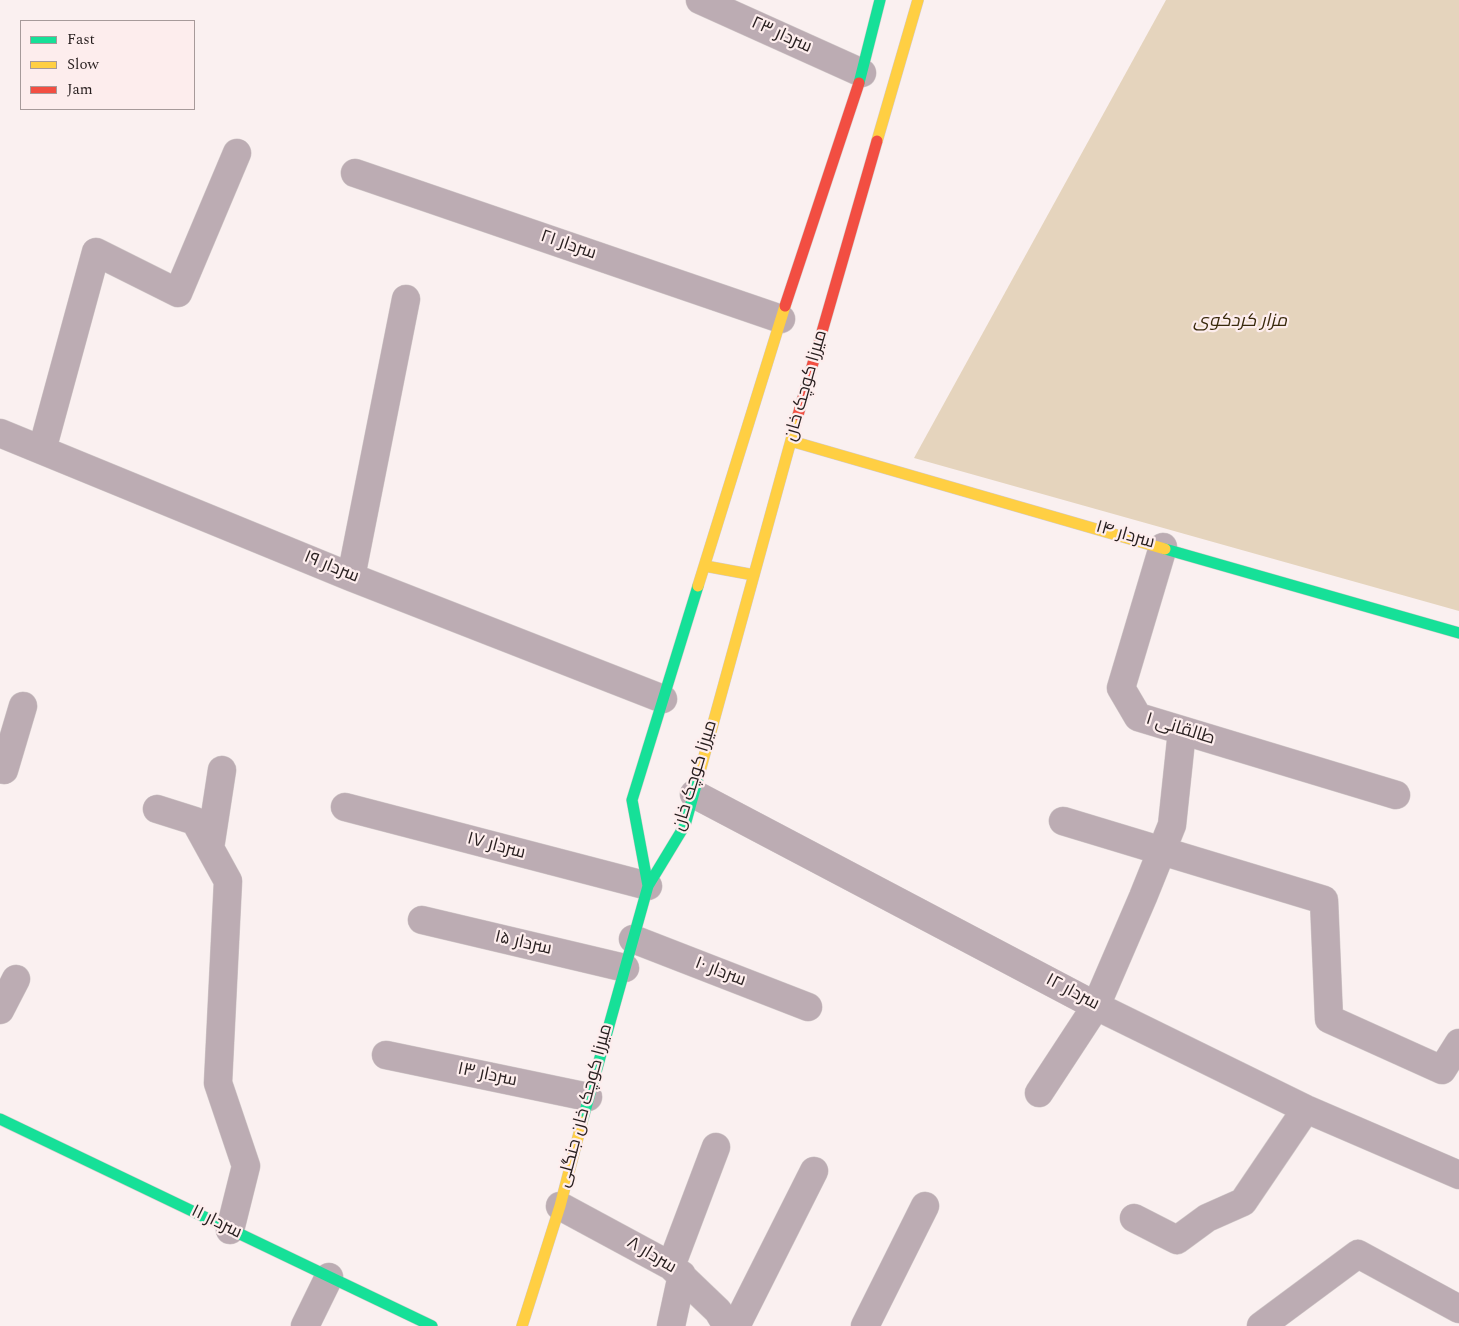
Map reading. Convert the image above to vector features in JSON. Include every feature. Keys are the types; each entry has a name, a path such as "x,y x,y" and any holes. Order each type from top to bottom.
{"main road":[{"path":"648,886 632,800 781,319 862,73 880,0"},
{"name":"میرزا کوچک خان","path":"648,886 685,825 791,441 918,0"},
{"name":"سردار ۱۴","path":"791,441 1459,633"},
{"path":"705,566 754,574"},
{"name":"میرزا کوچک خان جنگلی","path":"522,1326 560,1206 588,1097 648,886"},
{"name":"سردار ۱۱","path":"0,1119 432,1326"}],"street":[{"name":"سردار ۲۳","path":"700,0 862,73"},
{"path":"42,450 96,252 178,293 237,153"},
{"name":"سردار ۲۱","path":"355,173 781,319"},
{"path":"351,576 406,299"},
{"name":"سردار ۱۹","path":"0,433 351,576 663,699"},
{"name":"طالقانی ۱","path":"1163,547 1121,688 1138,717 1396,795"},
{"path":"0,769 4,770 23,706"},
{"path":"1039,1093 1096,1006 1172,825 1182,731"},
{"path":"210,848 222,770"},
{"name":"سردار ۱۲","path":"694,794 1096,1006 1306,1108 1459,1175"},
{"name":"سردار ۱۷","path":"344,807 648,886"},
{"path":"157,809 195,821 228,881 218,1084 246,1166 230,1230"},
{"path":"1063,821 1324,900 1329,1019 1442,1070 1459,1043"},
{"name":"سردار ۱۵","path":"422,920 625,968"},
{"name":"سردار ۱۰","path":"633,939 808,1007"},
{"path":"0,1010 16,979"},
{"name":"سردار ۱۳","path":"386,1054 588,1097"},
{"path":"1134,1218 1177,1240 1207,1218 1243,1202 1306,1108"},
{"path":"671,1326 677,1270 716,1147"},
{"path":"736,1326 814,1171"},
{"name":"سردار ۸","path":"560,1206 677,1270 718,1311 727,1326"},
{"path":"871,1324 925,1206"},
{"path":"1261,1326 1358,1254 1459,1309"},
{"path":"305,1326 329,1277"}],"green space":[{"name":"مزار کردکوی","path":"1166,0 1459,0 1459,611 914,458"}],"traffic: fast":[{"path":"859,83 880,0"},
{"path":"1165,549 1459,633"},
{"path":"648,886 632,800 698,586"},
{"path":"582,1122 648,886 685,825 700,771"},
{"path":"0,1119 432,1326"}],"traffic: slow":[{"path":"877,141 918,0"},
{"path":"698,586 785,306"},
{"path":"700,771 798,415"},
{"path":"791,441 1165,549"},
{"path":"705,566 754,575"},
{"path":"522,1326 560,1206 582,1122"}],"traffic: jam":[{"path":"785,306 859,83"},
{"path":"798,415 877,141"}]}
